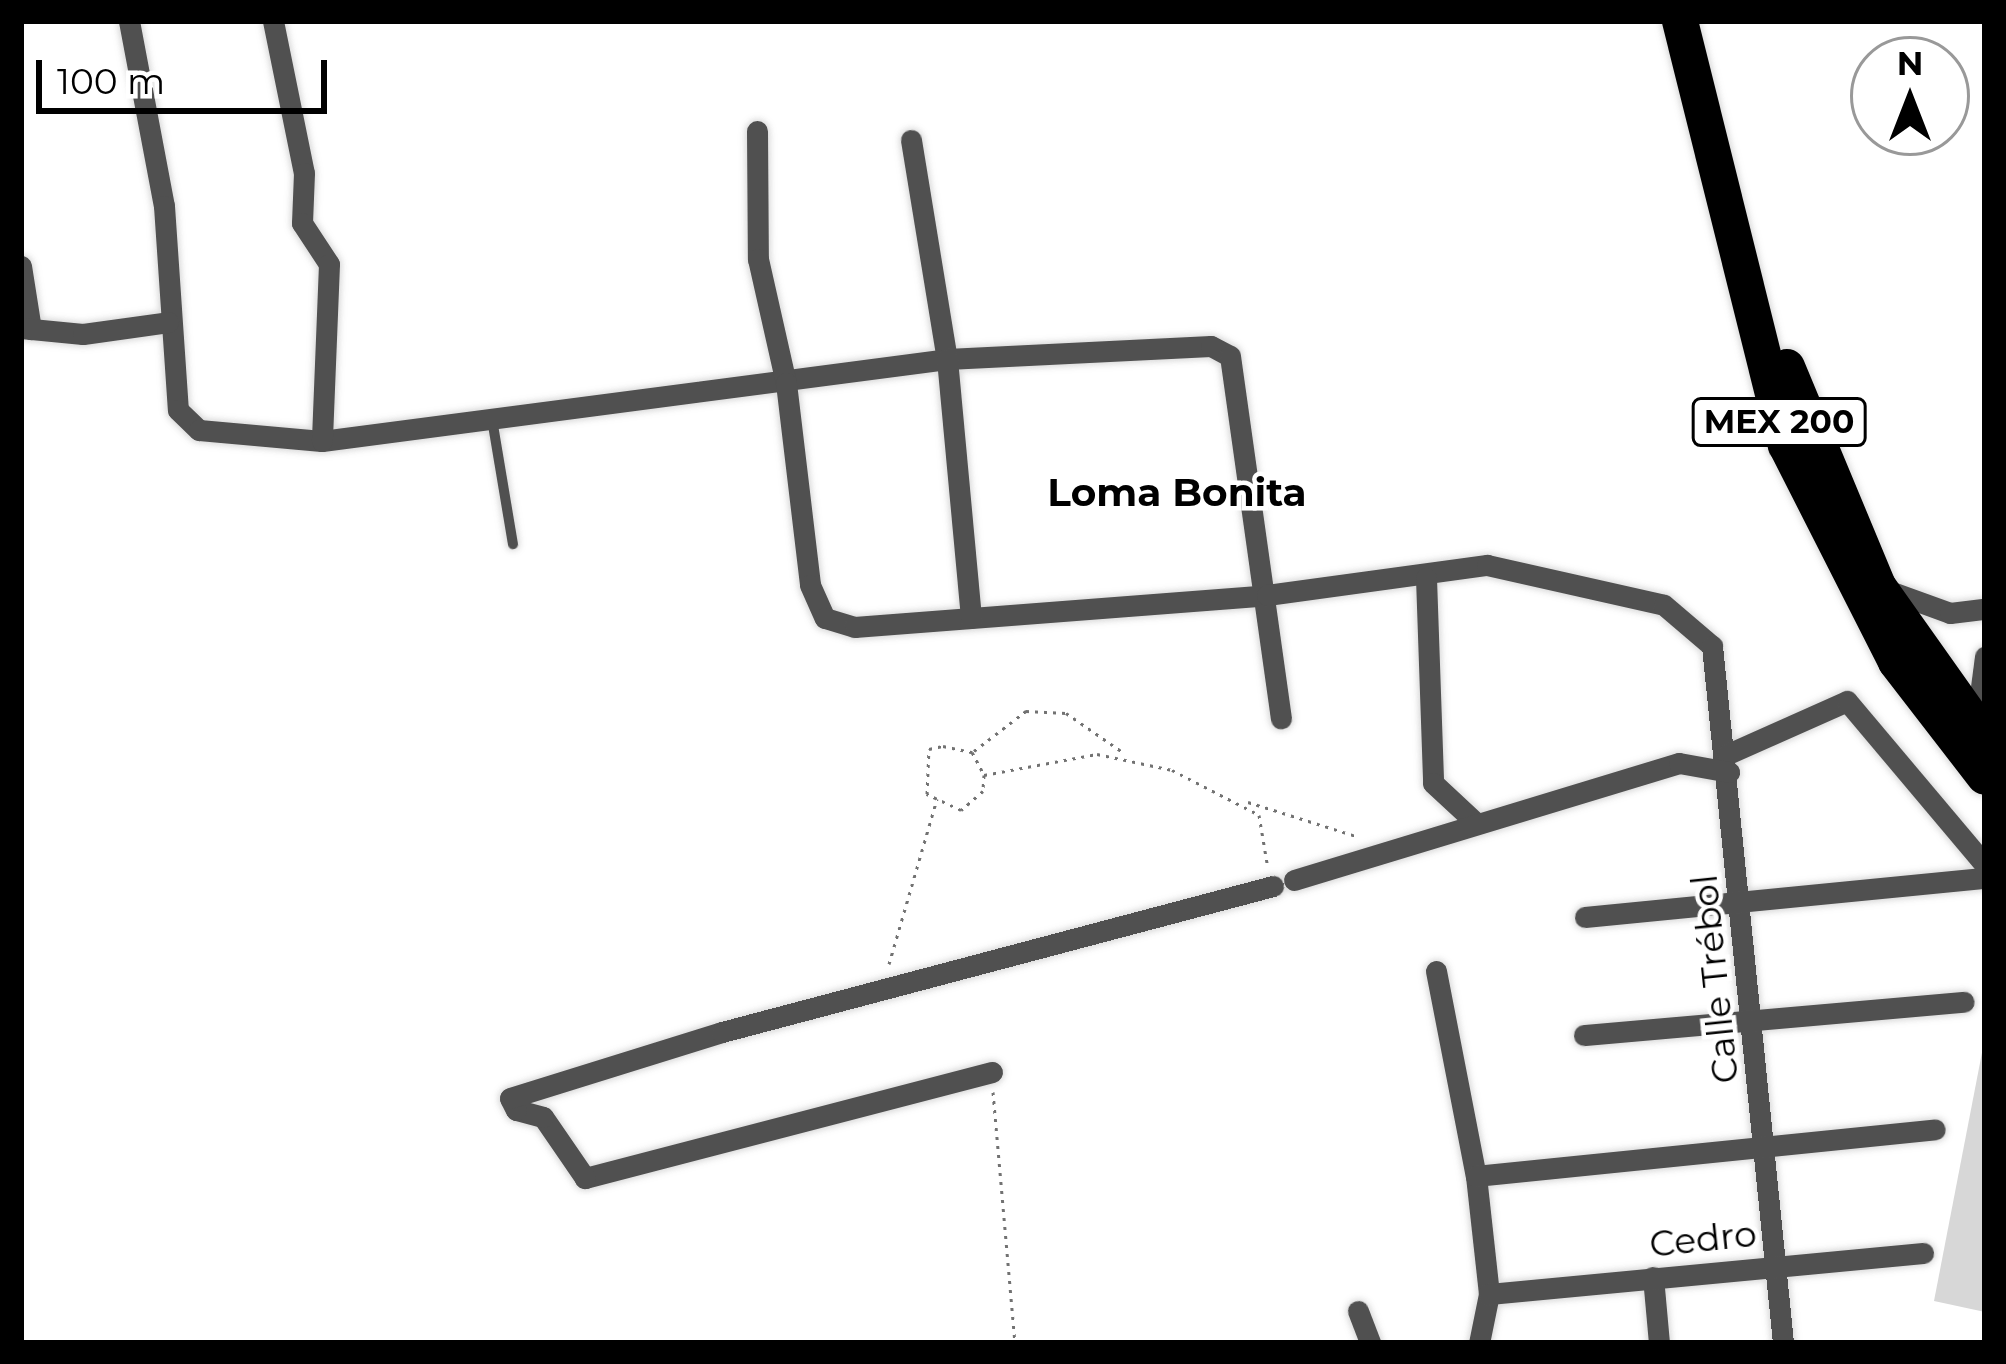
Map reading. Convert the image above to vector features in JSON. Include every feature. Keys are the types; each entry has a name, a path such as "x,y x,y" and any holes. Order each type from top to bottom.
{"highway":[{"name":"MEX 200","path":"1680,21 1786,445 1896,662 1985,777"},
{"name":"MEX 200","path":"1703,21 1790,381 1878,586 1981,731"}],"street":[{"path":"129,21 164,206 168,322 178,410 199,430 322,441 947,359 1211,346 1230,356 1281,718"},
{"path":"273,21 304,172 302,223 329,264 322,441"},
{"path":"757,130 758,259 786,383 809,585 825,617 855,627 1426,578 1433,783 1476,823"},
{"path":"911,140 947,359 971,618"},
{"path":"21,266 26,329 83,334 168,322"},
{"name":"Calle Trébol","path":"1426,578 1487,565 1664,605 1688,619 1712,646 1729,764 1738,900 1783,1343"},
{"path":"1878,586 1981,619"},
{"path":"1981,731 1985,657"},
{"path":"992,1072 585,1178 543,1117 516,1110 510,1098 722,1032 878,995 1284,883 1679,763 1729,764 1847,701 1985,865"},
{"path":"1585,917 1985,878"},
{"path":"1436,971 1476,1176 1490,1294 1480,1343"},
{"path":"1584,1035 1964,1002"},
{"path":"1476,1176 1580,1159 1936,1130"},
{"name":"Cedro","path":"1490,1294 1923,1252"},
{"path":"1653,1277 1659,1343"},
{"path":"1358,1311 1370,1343"}],"lane":[{"path":"493,419 513,544"}],"path":[{"path":"972,752 984,775 983,791 962,810 937,799 924,781 929,749 972,752 1026,711 1066,713 1127,756 1240,800 1398,846"},
{"path":"984,775 1127,756"},
{"path":"878,995 915,893 937,799"},
{"path":"1240,800 1259,815 1266,871 1284,883"},
{"path":"992,1072 1015,1343"}],"shaded area":[{"path":"1985,1037 1985,1312 1934,1301"}],"district":[{"name":"Loma Bonita","path":"1177,492"}]}
